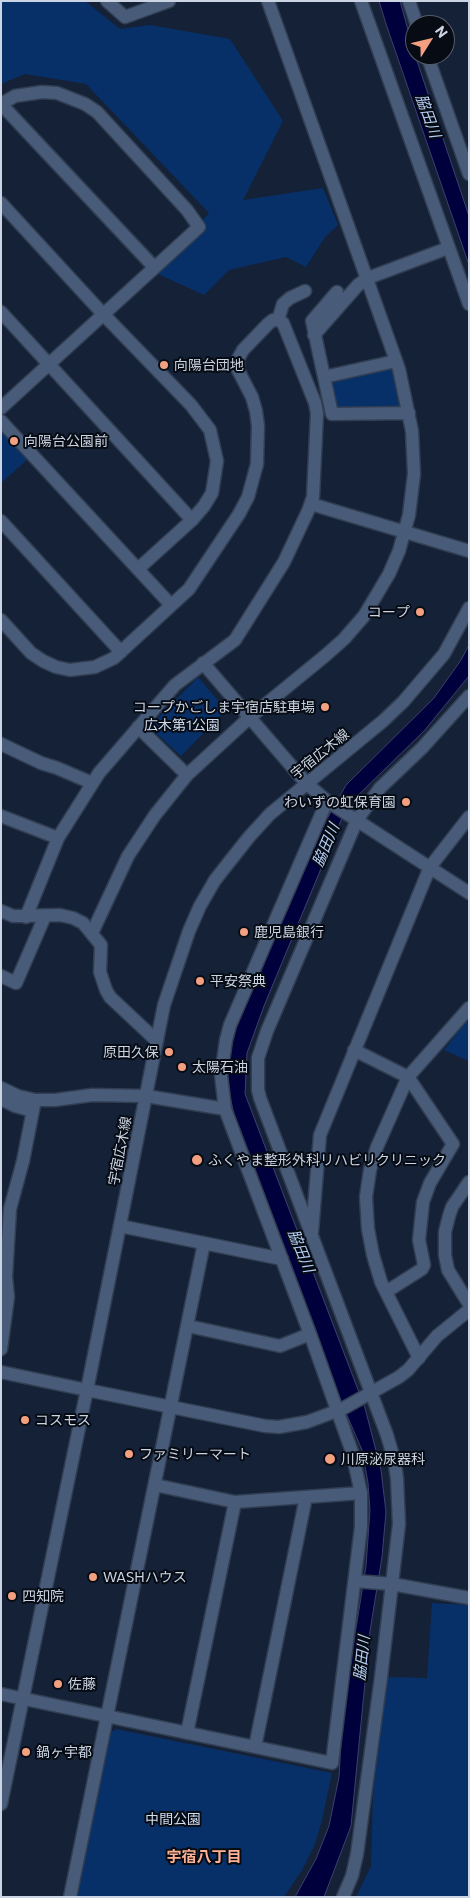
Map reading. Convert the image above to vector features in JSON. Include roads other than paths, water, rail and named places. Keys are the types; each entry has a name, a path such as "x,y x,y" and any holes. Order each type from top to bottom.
{"street":[{"path":"107,1 125,17 169,1"},
{"path":"92,933 128,856 154,815 187,775 249,718 344,639 364,616 389,574 404,532 412,497 414,474 412,431 396,361 268,1"},
{"path":"361,1 469,304"},
{"path":"409,1 414,15"},
{"path":"431,65 469,174"},
{"path":"1,408 199,227 187,210 103,119 85,104 57,93 42,92 15,96 1,104 154,267"},
{"path":"1,203 103,314 191,405 210,430 217,461 212,493 192,520 138,569"},
{"path":"314,335 358,285 368,278 448,248"},
{"path":"278,320 282,304 305,291"},
{"path":"337,292 312,321 332,414 409,413"},
{"path":"1,312 192,520"},
{"path":"1,620 31,652 56,667 70,670 95,667 105,663 121,652 189,589 240,514 248,497 257,464 258,426 252,397 238,370 238,358 243,350 268,324 273,320 278,320"},
{"path":"26,917 58,838 92,783 174,685 235,640 240,634 284,562 311,504 313,497 317,413 315,403 285,328 278,320"},
{"path":"324,377 396,361"},
{"path":"1,421 171,605"},
{"path":"311,504 469,551"},
{"path":"1,521 121,652"},
{"name":"宇宿広木線","path":"1,1804 87,1390 164,1005 176,965 200,906 227,864 248,837 270,814 363,738 403,702 444,654 469,608"},
{"path":"203,663 306,784 329,803 469,893"},
{"path":"343,1897 352,1876 357,1854 389,1584 399,1524 397,1478 394,1459 260,1098 258,1090 258,1058 264,1037 355,818 380,788 422,748 469,696"},
{"path":"138,728 187,775"},
{"path":"1,744 41,763 92,783"},
{"path":"1,1694 332,1763 357,1581 361,1527 361,1493 340,1410 225,1109 221,1076 230,1025 329,803"},
{"path":"1,816 58,838"},
{"path":"312,1235 320,1135 430,868 469,817"},
{"path":"1,911 13,916 60,916 73,918 83,923 101,945 100,972 110,997 157,1041"},
{"path":"1,976 16,983 45,916"},
{"path":"419,1358 386,1292 373,1255 368,1229 366,1197 370,1170 377,1147 408,1077 469,1008"},
{"path":"354,1050 408,1077 453,1144 430,1183 423,1202 419,1240 424,1265 422,1269 386,1292"},
{"path":"1,1088 34,1106"},
{"path":"1,1100 15,1106 34,1106 55,1100 92,1095 146,1096 225,1109"},
{"path":"1,1348 8,1297 6,1277 10,1209 34,1106"},
{"path":"468,1185 449,1216 445,1232 445,1255 448,1270 469,1304"},
{"path":"120,1226 282,1259"},
{"path":"70,1897 204,1243"},
{"path":"1,1372 247,1423 279,1427 318,1419 340,1410 399,1377 419,1358 437,1336 469,1310"},
{"path":"188,1326 280,1346 310,1334"},
{"path":"155,1485 235,1502 361,1493"},
{"path":"255,1747 306,1497"},
{"path":"188,1733 235,1502"},
{"path":"357,1581 389,1584 469,1598"}],"water":[{"name":"脇田川","path":"379,1 400,1 405,19 405,65 418,65 469,216 469,265"},
{"name":"脇田川","path":"469,645 469,676 424,731 347,806 264,1006 247,1053 245,1094 365,1408 381,1470 386,1512 382,1557 370,1631 351,1826 324,1897 295,1897 316,1859 329,1826 339,1777 343,1709 366,1566 370,1510 368,1483 362,1450 339,1397 236,1124 225,1073 229,1043 327,819 346,785 434,698 461,660"}],"place":[{"name":"向陽台団地","path":"164,365"},
{"name":"向陽台公園前","path":"14,441"},
{"name":"コープ","path":"420,612"},
{"name":"コープかごしま宇宿店駐車場","path":"325,707"},
{"name":"わいずの虹保育園","path":"406,802"},
{"name":"鹿児島銀行","path":"244,932"},
{"name":"平安祭典","path":"200,981"},
{"name":"原田久保","path":"169,1052"},
{"name":"太陽石油","path":"182,1067"},
{"name":"ふくやま整形外科リハビリクリニック","path":"197,1160"},
{"name":"コスモス","path":"25,1420"},
{"name":"ファミリーマート","path":"129,1454"},
{"name":"川原泌尿器科","path":"330,1459"},
{"name":"WASHハウス","path":"93,1577"},
{"name":"四知院","path":"12,1596"},
{"name":"佐藤","path":"58,1684"},
{"name":"鍋ヶ宇都","path":"26,1752"}],"district":[{"name":"宇宿八丁目","path":"204,1857"}],"park label":[{"name":"広木第1公園","path":"182,725"},
{"name":"中間公園","path":"173,1819"}]}
